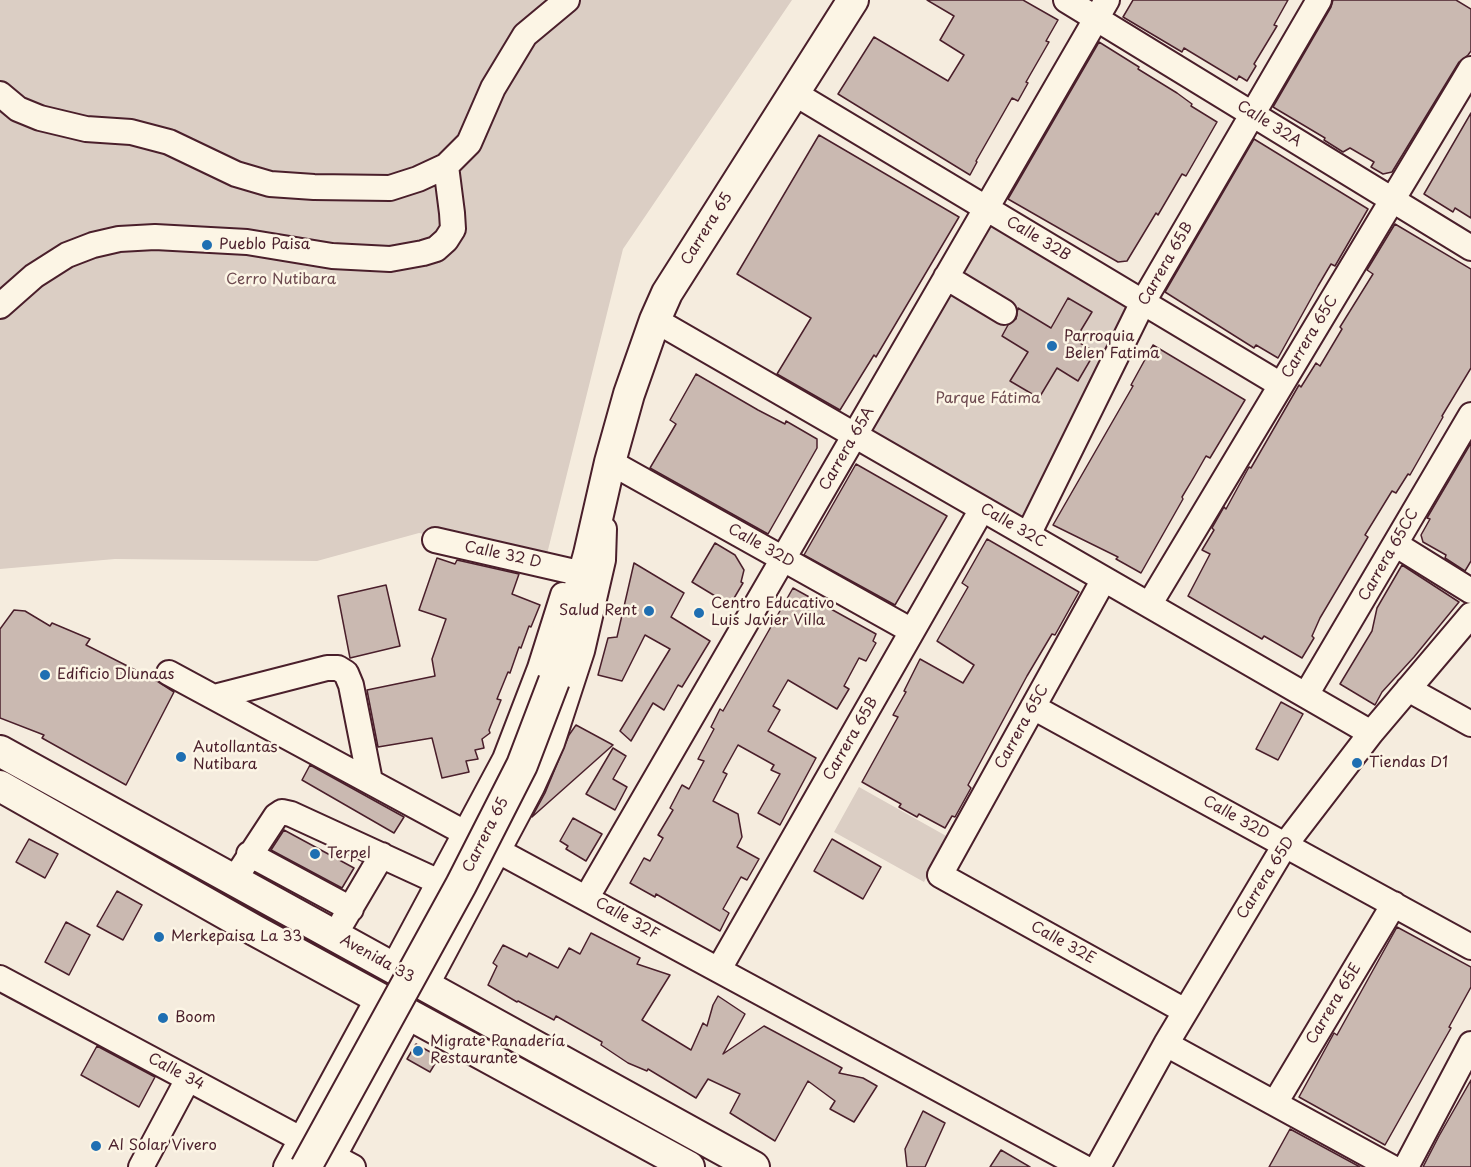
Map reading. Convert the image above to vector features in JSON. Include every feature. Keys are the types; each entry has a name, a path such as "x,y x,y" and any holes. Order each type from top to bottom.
{"main road":[{"name":"Carrera 65","path":"324,1159 522,765 554,681 629,394 667,293 853,0"},
{"name":"Avenida 33","path":"0,751 754,1167"},
{"path":"0,786 378,998 689,1167"}],"street":[{"path":"0,94 18,109 40,118 86,129 131,132 169,142 236,174 270,184 390,188 418,179 446,166 469,143 493,88 525,35 567,0"},
{"name":"Calle 32A","path":"1066,0 1101,9 1252,114 1471,248"},
{"name":"Carrera 65B","path":"1028,535 1143,302 1318,0"},
{"name":"Carrera 65A","path":"587,897 1101,9"},
{"name":"Carrera 65C","path":"1149,605 1471,69"},
{"name":"Calle 32B","path":"794,93 1281,385"},
{"path":"0,306 34,276 67,255 93,245 119,239 155,237 247,242 332,256 390,259 436,249 453,229 446,166"},
{"path":"946,277 1004,312"},
{"name":"Calle 32C","path":"655,320 1371,733"},
{"name":"Carrera 65CC","path":"1306,695 1471,415"},
{"name":"Calle 32D","path":"609,470 783,559 912,631"},
{"name":"Carrera 65","path":"393,968 505,759 540,668 576,553 609,470"},
{"name":"Carrera 65","path":"426,986 500,850 552,743 582,651 603,560 609,470"},
{"name":"Carrera 65B","path":"719,969 982,509"},
{"name":"Calle 32 D","path":"435,540 570,571"},
{"path":"1395,544 1471,591"},
{"name":"Carrera 65C","path":"940,874 1104,579"},
{"name":"Carrera 65D","path":"1098,1167 1185,1011 1285,845 1371,733 1471,615"},
{"path":"214,697 327,668 338,668 346,673 351,685 370,781"},
{"name":"Calle 32F","path":"169,673 1083,1167"},
{"path":"1408,689 1471,724"},
{"name":"Calle 32D","path":"1033,707 1471,947"},
{"path":"234,880 249,854 276,816 282,812 291,814 439,882"},
{"path":"249,854 351,909"},
{"path":"334,936 382,855"},
{"name":"Calle 32E","path":"940,874 1185,1011"},
{"name":"Carrera 65E","path":"1275,1103 1394,904"},
{"name":"Calle 34","path":"0,978 188,1079 324,1159"},
{"name":"Carrera 65","path":"324,1159 378,998"},
{"name":"Carrera 65","path":"286,1167 324,1159 410,1015"},
{"path":"1166,1044 1391,1167"},
{"path":"1406,1167 1471,1044"},
{"path":"141,1167 188,1079"}],"green space":[{"name":"Cerro Nutibara","path":"0,0 792,0 623,249 546,558 419,533 317,561 115,559 0,569"},
{"name":"Parque Fátima","path":"985,222 1133,311 1026,524 865,432"},
{"path":"859,787 948,837 924,882 834,832"}],"building":[{"path":"927,0 1023,0 1058,20 1018,101 1012,98 970,175 838,94 874,37 948,81 964,55 940,40 954,16"},
{"path":"1133,0 1288,0 1274,25 1277,26 1254,64 1256,66 1247,81 1239,76 1237,80 1184,48 1182,52 1123,17"},
{"path":"1333,0 1456,0 1471,9 1471,51 1459,62 1392,172 1383,174 1371,167 1374,162 1350,148 1343,152 1324,140 1325,138 1273,107"},
{"path":"1099,42 1217,122 1186,176 1182,174 1127,261 1118,262 1008,199"},
{"path":"1471,113 1471,218 1455,208 1453,212 1424,194"},
{"path":"819,135 959,217 876,357 874,355 840,410 777,374 811,318 737,274"},
{"path":"1254,139 1368,209 1335,266 1331,264 1278,358 1256,345 1254,348 1165,292"},
{"path":"1395,224 1471,269 1471,368 1410,475 1408,474 1396,493 1392,491 1365,535 1368,537 1320,618 1312,636 1314,638 1302,658 1264,636 1262,639 1188,596 1210,554 1202,550 1214,530 1212,528 1224,507 1226,509 1249,467 1251,468 1299,385 1301,387 1316,363 1320,366 1342,329 1340,327 1373,274 1367,270"},
{"name":"Parroquia Belen Fatima","path":"1068,298 1092,312 1075,340 1095,352 1078,381 1057,368 1039,398 1010,381 1028,352 1002,336 1008,325 1016,319 1018,308 1051,328"},
{"path":"1153,345 1245,400 1210,458 1206,456 1141,573 1116,559 1118,557 1053,525 1133,386 1131,385"},
{"path":"696,374 758,410 785,424 786,421 817,439 817,448 768,534 650,468 676,424 670,420"},
{"path":"1471,443 1471,561 1465,571 1445,558 1446,555 1423,542 1421,535 1430,519 1427,518"},
{"path":"856,464 947,516 895,605 804,555"},
{"path":"987,539 1079,592 1055,635 1052,634 1027,676 968,785 971,788 955,817 952,816 945,828 919,814 917,817 899,807 901,804 862,782 898,717 893,715 920,659 963,683 974,665 937,641 968,587 962,583"},
{"path":"715,543 735,555 744,570 741,582 743,583 730,605 692,582"},
{"path":"437,558 455,564 457,560 519,574 512,594 540,605 497,699 501,700 489,730 490,733 482,739 484,748 475,750 478,759 466,761 469,772 442,778 432,738 378,747 367,690 435,676 432,659 446,619 419,610"},
{"path":"634,563 684,593 671,617 710,641 682,687 678,685 664,710 653,703 631,741 620,731 670,649 645,635 622,681 598,675 608,638 617,637"},
{"path":"1402,565 1459,602 1382,692 1375,705 1340,684 1372,631 1377,608"},
{"path":"386,585 400,646 350,658 338,596"},
{"path":"793,588 876,634 873,641 876,643 866,661 859,658 844,686 849,689 837,709 788,680 773,706 780,710 768,731 816,758 780,825 758,813 780,774 771,770 774,765 738,745 723,772 727,774 713,801 738,814 742,837 737,847 759,859 747,880 741,877 723,909 729,913 720,931 656,894 655,897 630,883 644,858 650,861 663,838 658,835 673,810 670,808 682,785 689,789 704,761 698,759 714,729 711,727 720,709 723,711"},
{"path":"14,610 25,611 50,626 52,623 90,639 86,645 174,692 126,785 42,738 44,735 0,718 0,629"},
{"path":"1281,702 1303,714 1278,760 1256,749"},
{"path":"576,725 613,745 532,817 545,793 569,735"},
{"path":"613,748 626,756 613,779 627,787 615,810 586,794"},
{"path":"310,765 404,817 394,833 302,780"},
{"path":"573,818 602,834 586,861 566,849 568,846 560,841"},
{"path":"284,830 354,868 342,888 271,850"},
{"path":"29,839 58,854 45,878 16,862"},
{"path":"832,839 881,867 863,899 814,871"},
{"path":"117,891 142,905 123,940 97,926"},
{"path":"66,922 90,935 69,975 45,962"},
{"path":"1397,927 1471,967 1471,987 1449,1027 1451,1028 1385,1145 1299,1097 1334,1033 1337,1035"},
{"path":"591,933 640,958 637,964 670,975 642,1020 691,1050 703,1023 707,1026 718,996 745,1014 723,1054 764,1026 842,1068 839,1073 863,1078 877,1086 854,1122 830,1109 835,1101 808,1081 775,1141 730,1113 740,1094 708,1079 696,1098 648,1069 647,1071 628,1063 601,1045 602,1042 556,1016 554,1020 488,985 497,966 493,963 503,945 527,957 529,953 558,968 569,948 580,954"},
{"path":"416,1044 439,1057 430,1072 407,1059"},
{"path":"97,1046 155,1077 139,1107 81,1075"},
{"path":"1471,1080 1471,1167 1423,1167 1439,1136"},
{"path":"923,1111 945,1123 925,1167 907,1167 905,1149"},
{"path":"1290,1129 1360,1167 1269,1167"},
{"path":"1001,1150 1030,1167 990,1167"}],"place":[{"name":"Pueblo Paisa","path":"207,245"},
{"name":"Parroquia Belen Fatima","path":"1052,346"},
{"name":"Salud Rent","path":"649,611"},
{"name":"Centro Educativo Luis Javier Villa","path":"699,613"},
{"name":"Edificio Dlunaas","path":"45,675"},
{"name":"Autollantas Nutibara","path":"181,757"},
{"name":"Tiendas D1","path":"1357,763"},
{"name":"Terpel","path":"315,854"},
{"name":"Merkepaisa La 33","path":"159,937"},
{"name":"Boom","path":"163,1018"},
{"name":"Migrate Panadería Restaurante","path":"418,1051"},
{"name":"Al Solar Vivero","path":"96,1146"}]}
